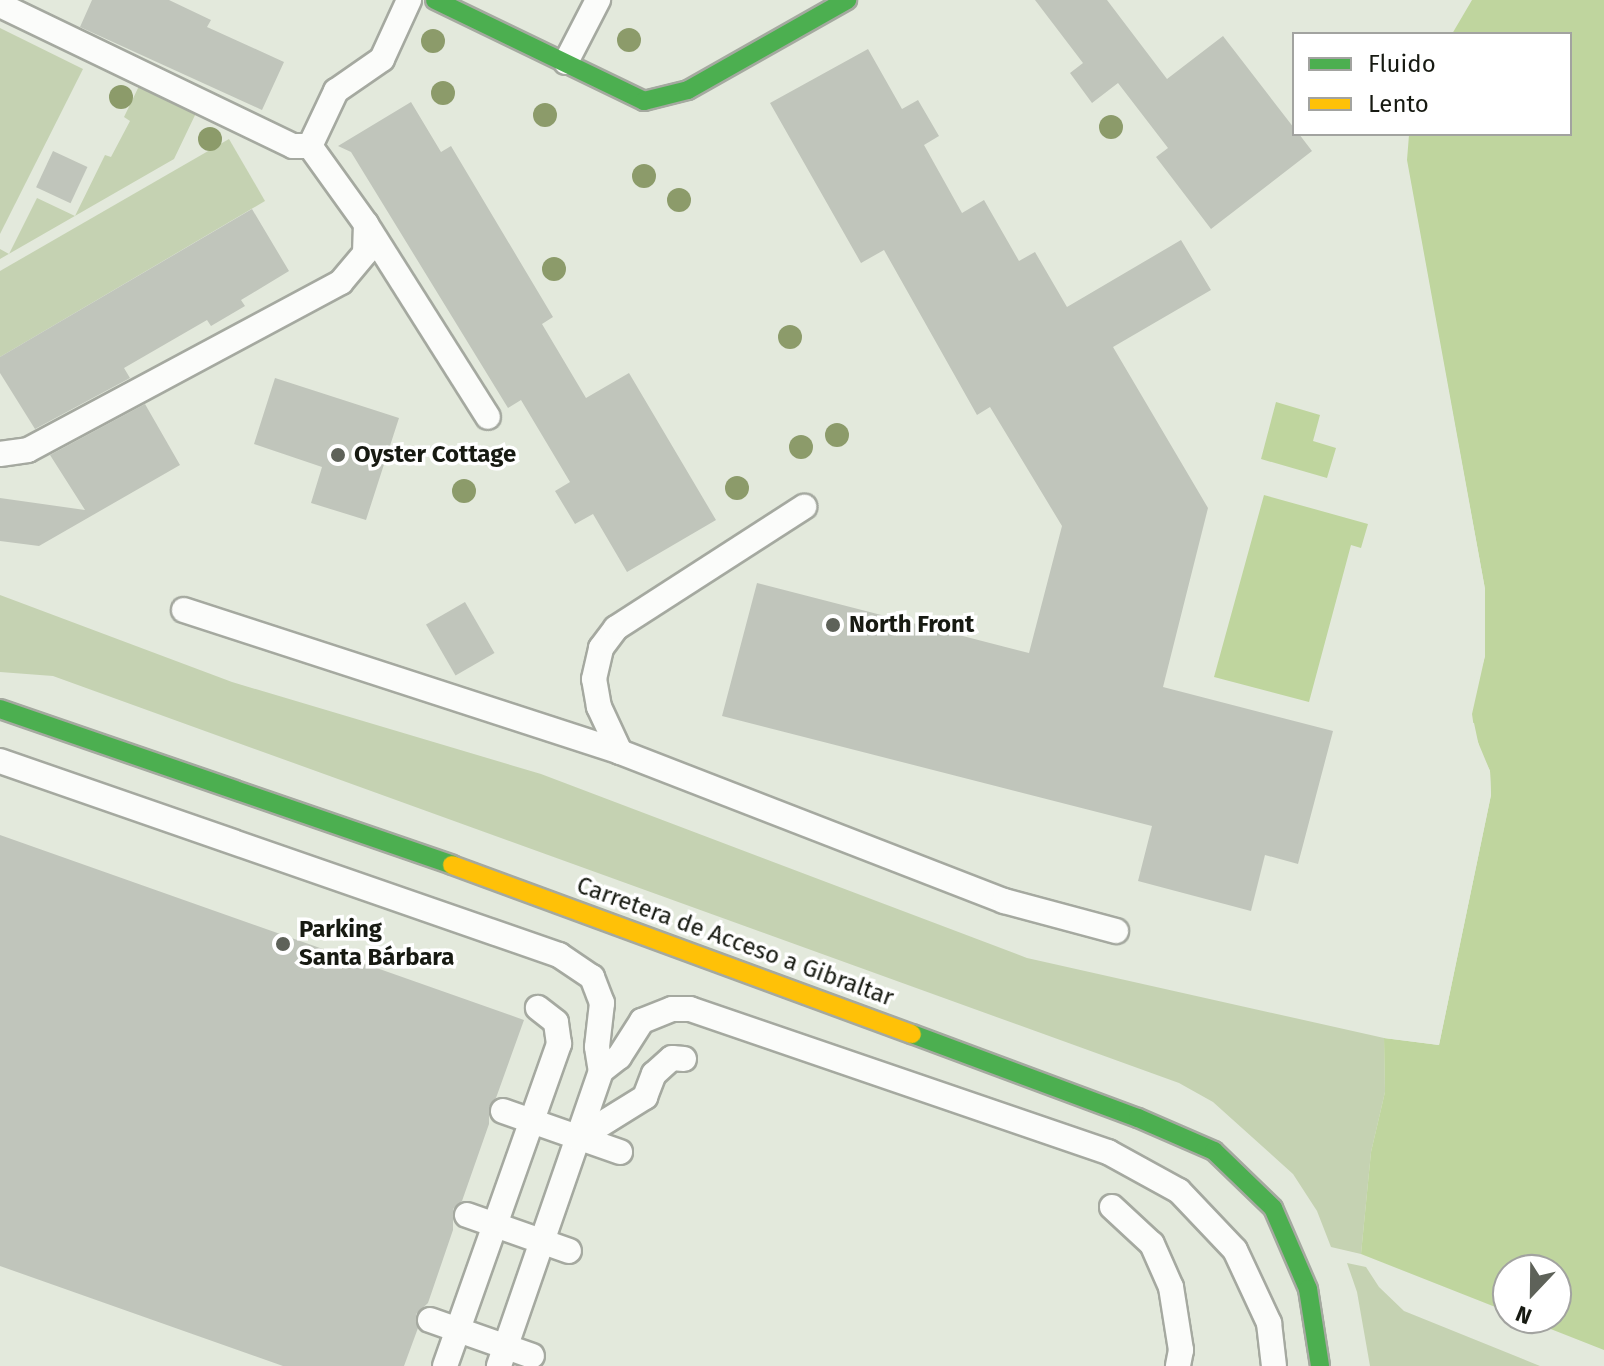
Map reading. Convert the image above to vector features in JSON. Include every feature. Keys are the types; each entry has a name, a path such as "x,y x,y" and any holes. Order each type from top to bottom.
{"main road":[{"path":"435,0 644,101 688,90 847,0"},
{"name":"Carretera de Acceso a Gibraltar","path":"0,709 578,909 1124,1112 1214,1151 1273,1208 1308,1289 1320,1366"}],"lane":[{"path":"310,146 336,91 382,59 409,0"},
{"path":"566,62 598,0"},
{"path":"0,5 293,146 310,146"},
{"path":"310,146 366,224 488,417"},
{"path":"0,454 28,450 341,282 365,253 366,224"},
{"path":"620,752 599,707 594,679 601,648 616,628 804,507"},
{"path":"184,610 620,752 1004,901 1116,931"},
{"path":"0,761 577,964 592,977 602,1003 597,1047 601,1071 503,1356"},
{"path":"445,1366 559,1044 556,1022 538,1008"},
{"path":"601,1071 619,1057 642,1021 654,1013 690,1009 1108,1152 1179,1191 1235,1250 1269,1323 1274,1366"},
{"path":"579,1138 645,1097 654,1074 672,1058 684,1059"},
{"path":"503,1111 620,1152"},
{"path":"1112,1207 1152,1244 1171,1287 1183,1361"},
{"path":"467,1215 569,1251"},
{"path":"430,1320 458,1329 503,1356 532,1356"}],"shaded area":[{"path":"1472,0 1604,0 1604,1350 1564,1334 1572,1334 1572,1254 1492,1254 1492,1306 1361,1254 1371,1152 1385,1092 1384,1038 1439,1045 1491,795 1490,771 1475,735 1472,714 1485,656 1485,589 1407,160 1409,136 1572,136 1572,32 1453,32"},
{"path":"0,28 83,69 0,234"},
{"path":"140,84 197,111 174,159 75,216 105,155 111,157 130,121 124,117"},
{"path":"229,139 265,201 0,357 0,271"},
{"path":"37,198 75,216 9,254"},
{"path":"0,249 9,254 0,259"},
{"path":"1276,402 1320,415 1313,441 1336,448 1327,478 1261,459"},
{"path":"1264,495 1368,524 1361,548 1351,545 1309,702 1214,677"},
{"path":"0,595 232,682 541,774 1027,958 1384,1038 1385,1092 1371,1152 1361,1254 1331,1247 1317,1211 1293,1174 1213,1102 1179,1083 53,676 0,672"},
{"path":"1347,1263 1366,1267 1379,1287 1404,1311 1540,1366 1370,1366 1357,1292"}],"pier":[{"path":"1404,150 1485,589 1485,656 1473,698 1469,698 1481,656 1481,590"},
{"path":"1470,723 1474,723 1480,751 1490,771 1491,795 1439,1045 1384,1038 1385,1034 1436,1041 1487,795 1486,772 1471,736"}],"building":[{"path":"92,0 169,0 211,20 207,27 284,62 262,110 80,27"},
{"path":"1035,0 1107,0 1167,79 1223,36 1292,125 1292,136 1301,136 1312,151 1211,229 1156,157 1168,148 1118,83 1092,103 1070,73 1083,63"},
{"name":"North Front","path":"868,49 902,109 918,100 939,136 924,145 962,213 984,200 1019,261 1035,252 1067,307 1181,240 1211,290 1113,347 1208,508 1163,687 1333,731 1298,864 1265,855 1251,911 1138,881 1152,826 722,716 757,583 1029,653 1062,526 990,407 977,415 884,250 861,263 770,103"},
{"path":"411,102 441,152 451,146 553,317 542,324 586,398 629,373 716,520 627,572 593,514 575,524 555,491 570,482 521,400 508,408 351,152 338,146"},
{"path":"53,151 87,167 71,203 36,187"},
{"path":"252,209 289,271 241,300 245,306 211,326 207,320 124,368 130,378 35,429 0,373 0,357"},
{"name":"Oyster Cottage","path":"275,378 399,418 366,520 311,503 322,467 254,444"},
{"path":"145,404 180,465 39,546 0,541 0,498 85,510 50,455"},
{"path":"465,602 495,653 456,676 426,624"},
{"path":"0,835 524,1020 496,1098 489,1107 489,1124 462,1201 453,1209 453,1230 428,1303 416,1314 418,1328 404,1366 283,1366 0,1266"}],"traffic: fast":[{"path":"435,0 644,101 688,90 847,0"},
{"path":"0,709 452,865"},
{"path":"912,1034 1138,1118 1214,1151 1273,1208 1308,1289 1320,1366"}],"traffic: slow":[{"path":"452,865 912,1034"}],"place":[{"name":"Oyster Cottage","path":"338,455"},
{"name":"North Front","path":"833,625"},
{"name":"Parking Santa Bárbara","path":"283,944"}]}
